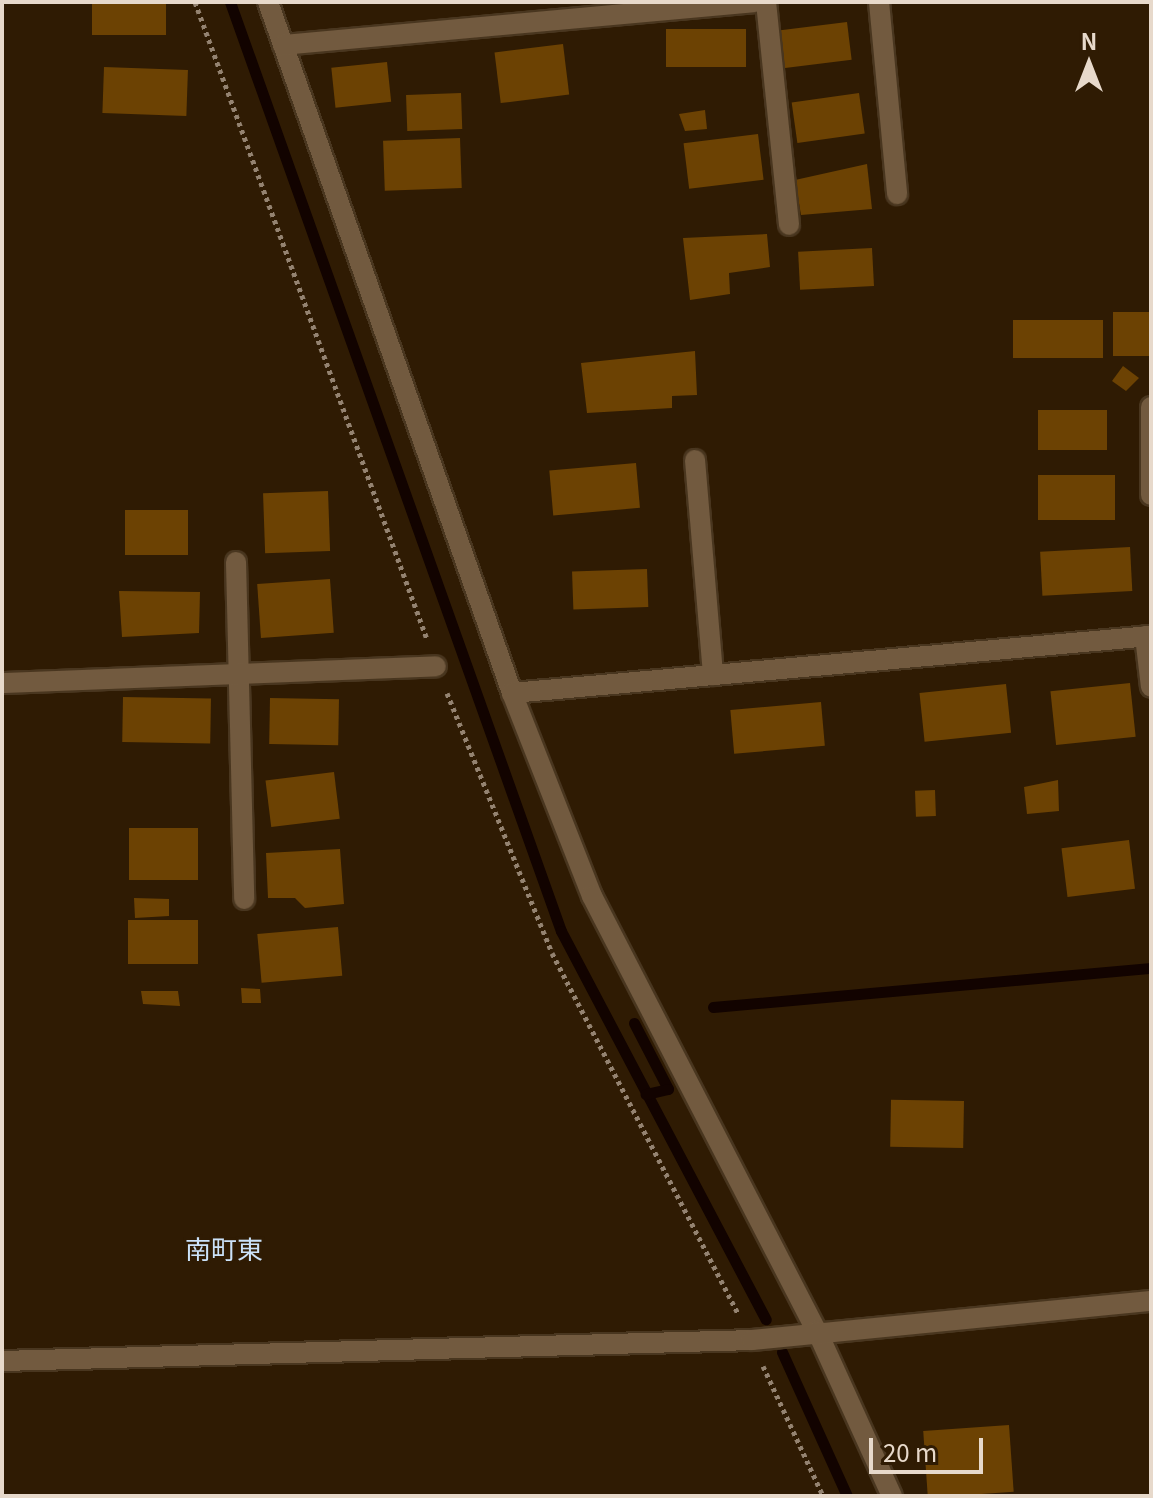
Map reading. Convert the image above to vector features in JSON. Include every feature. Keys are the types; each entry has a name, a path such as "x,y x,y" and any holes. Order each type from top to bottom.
{"street":[{"path":"268,2 512,693 592,896 817,1331 892,1496"},
{"path":"283,45 754,2"},
{"path":"766,2 789,225"},
{"path":"879,2 897,194"},
{"path":"1151,407 1151,495"},
{"path":"695,460 713,675"},
{"path":"236,562 236,674 244,899"},
{"path":"512,693 1148,636 1151,687"},
{"path":"2,683 436,666"},
{"path":"2,1361 752,1340 817,1331 1151,1301"}],"path":[{"path":"752,1340 823,1496"}],"building":[{"path":"92,2 166,2 166,35 92,35"},
{"path":"847,22 852,60 783,68 779,30"},
{"path":"666,29 746,29 746,67 666,67"},
{"path":"563,44 569,95 501,103 495,52"},
{"path":"387,62 391,102 335,108 331,68"},
{"path":"104,67 188,70 186,116 102,113"},
{"path":"461,93 462,129 407,131 406,95"},
{"path":"859,93 865,134 797,143 792,102"},
{"path":"705,110 707,129 685,131 679,114"},
{"path":"758,134 764,180 689,189 684,143"},
{"path":"460,138 462,188 385,191 383,141"},
{"path":"867,164 872,209 801,215 795,180"},
{"path":"767,234 770,267 729,273 730,294 690,300 683,238"},
{"path":"872,248 874,286 800,290 798,252"},
{"path":"1113,312 1151,312 1151,356 1113,356"},
{"path":"1013,320 1103,320 1103,358 1013,358"},
{"path":"695,351 697,395 672,396 672,408 587,413 581,363"},
{"path":"1123,366 1139,378 1126,391 1112,381"},
{"path":"1038,410 1107,410 1107,450 1038,450"},
{"path":"636,463 640,508 553,515 549,471"},
{"path":"1038,475 1115,475 1115,520 1038,520"},
{"path":"328,491 330,551 265,553 263,493"},
{"path":"125,510 188,510 188,555 125,555"},
{"path":"1130,547 1132,591 1042,596 1040,552"},
{"path":"647,569 648,607 573,610 572,572"},
{"path":"330,579 334,633 261,638 257,584"},
{"path":"119,591 200,592 199,633 122,637"},
{"path":"1130,683 1136,737 1056,745 1050,691"},
{"path":"1006,684 1011,733 925,742 919,693"},
{"path":"123,697 211,699 210,744 122,742"},
{"path":"270,698 339,699 338,745 269,744"},
{"path":"821,702 825,746 734,754 730,710"},
{"path":"334,772 340,819 271,827 266,780"},
{"path":"1058,780 1059,811 1027,814 1024,787"},
{"path":"935,790 936,816 916,817 915,791"},
{"path":"129,828 198,828 198,880 129,880"},
{"path":"1129,840 1135,889 1067,897 1062,848"},
{"path":"340,849 344,904 305,908 295,898 268,898 266,853"},
{"path":"134,898 169,899 169,916 135,918"},
{"path":"128,920 198,920 198,964 128,964"},
{"path":"338,927 342,976 262,983 257,934"},
{"path":"241,988 260,989 261,1003 242,1003"},
{"path":"141,991 178,991 180,1006 143,1004"},
{"path":"891,1100 964,1101 963,1148 890,1147"},
{"path":"1009,1425 1014,1492 928,1496 923,1431"}],"waterway":[{"path":"230,2 561,931 766,1319"},
{"path":"713,1007 1151,968"},
{"path":"634,1023 668,1089 646,1094"},
{"path":"782,1352 847,1496"}],"district":[{"name":"南町東","path":"224,1248"}]}
